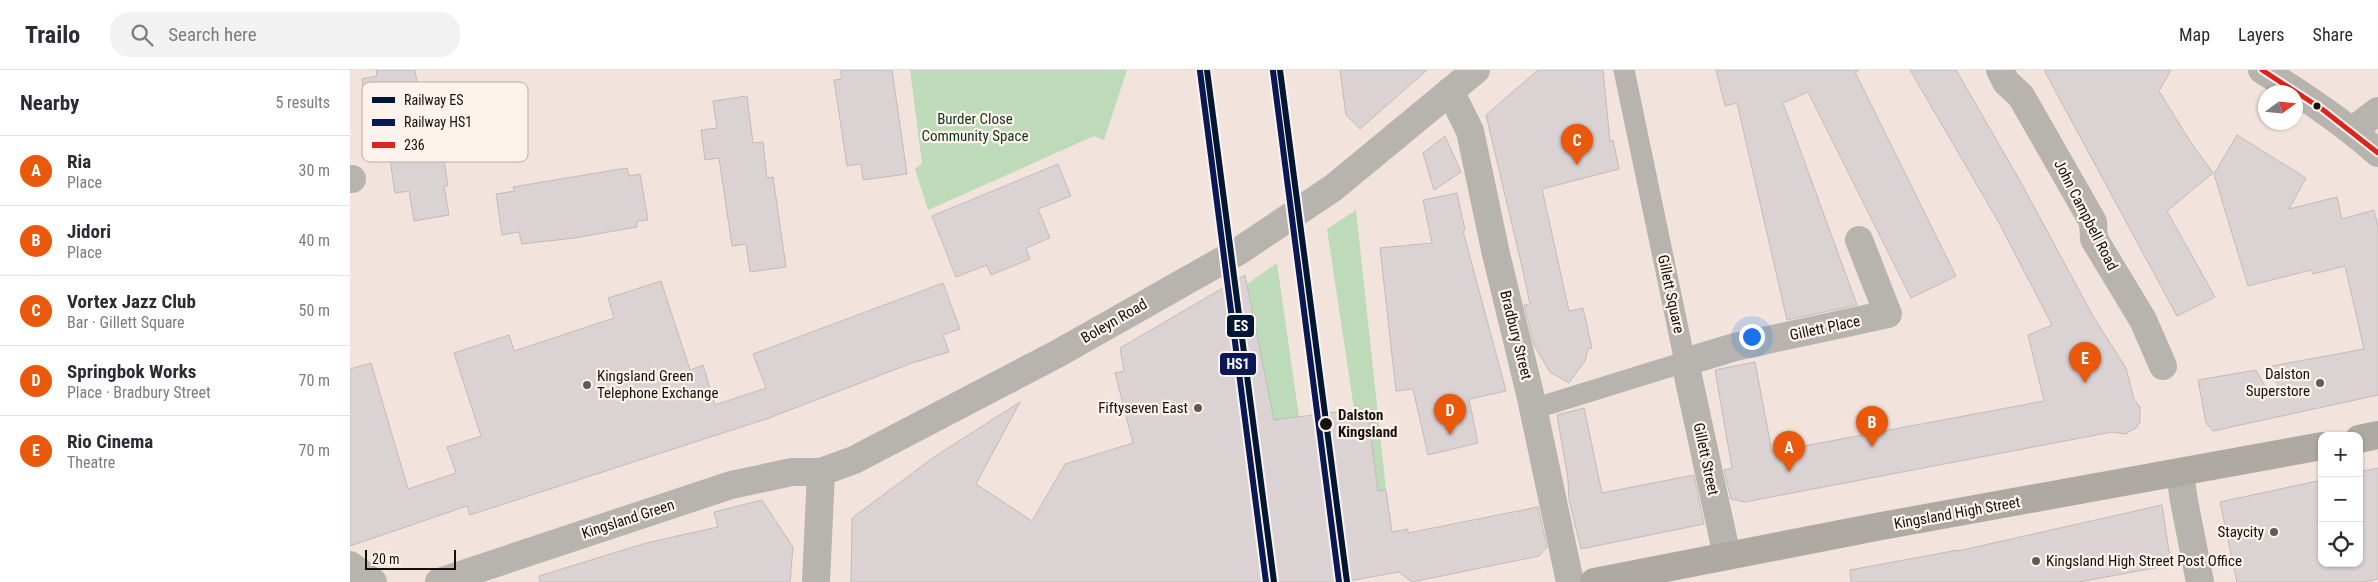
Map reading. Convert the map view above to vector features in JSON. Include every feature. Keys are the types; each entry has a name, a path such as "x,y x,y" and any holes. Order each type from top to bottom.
{"highway":[{"path":"2363,438 2378,435"},
{"name":"Kingsland High Street","path":"1594,582 1876,527 2180,474 2318,447"}],"street":[{"name":"Boleyn Road","path":"821,472 854,460 1057,354 1239,251 1333,188 1476,70"},
{"name":"Gillett Square","path":"1624,70 1685,362"},
{"name":"John Campbell Road","path":"2000,70 2006,82 2021,96 2093,222 2094,239 2143,320 2163,366"},
{"path":"2262,70 2318,105 2353,130 2378,153"},
{"name":"Bradbury Street","path":"1450,91 1470,131 1570,582"},
{"path":"2353,130 2378,111"},
{"name":"Gillett Place","path":"1685,362 1735,347 1888,314 1859,240"},
{"path":"1533,409 1685,362"},
{"name":"Gillett Street","path":"1685,362 1727,556"},
{"name":"Kingsland Green","path":"440,582 731,485 792,472 821,472"},
{"path":"816,582 821,472"},
{"path":"2180,474 2200,582"},
{"path":"350,565 373,582"}],"green space":[{"name":"Burder Close Community Space","path":"910,70 1127,70 1104,140 1094,136 928,210 915,169 922,163"},
{"path":"1356,210 1386,490 1378,491 1367,408 1354,409 1327,229"},
{"path":"1277,263 1299,417 1286,419 1289,496 1247,284"}],"building":[{"path":"376,70 415,70 417,82 362,82 362,79 377,76"},
{"path":"840,70 892,70 907,174 863,180 861,164 847,166 834,80 842,79"},
{"path":"1340,70 1427,70 1360,129 1346,115"},
{"path":"1538,70 1603,70 1610,141 1613,140 1619,169 1542,189 1569,311 1583,308 1592,348 1588,349 1585,361 1569,383 1550,372 1534,345 1524,305 1530,304 1486,115"},
{"path":"1716,70 1859,70 1855,72 1956,276 1911,298 1808,92 1783,103 1857,305 1787,320 1737,103 1725,106"},
{"path":"1910,70 1956,70 2019,179 2093,316 2126,368 2134,399 2140,407 2140,422 2136,428 2125,434 2112,432 1745,502 1731,499 1724,470 1732,468 1715,370 1755,362 1772,452 2044,401 2028,335 2052,325 1998,221"},
{"path":"2044,70 2171,70 2159,91 2190,141 2213,173 2167,211 2215,297 2177,316"},
{"path":"747,96 753,143 763,142 767,178 773,177 786,267 750,272 746,244 732,246 719,158 705,160 701,130 717,128 713,101"},
{"path":"2237,135 2306,178 2289,209 2337,197 2342,219 2374,210 2378,227 2378,395 2213,431 2206,423 2198,380 2256,370 2269,394 2279,390 2272,366 2364,349 2345,266 2313,274 2311,270 2248,286 2214,174"},
{"path":"1445,136 1461,172 1434,190 1423,153"},
{"path":"390,162 444,162 448,186 444,186 449,215 414,221 409,191 395,193"},
{"path":"1058,164 1071,196 1038,209 1050,238 1026,248 1030,259 991,275 987,265 956,277 932,216"},
{"path":"627,168 629,176 640,174 648,220 637,221 637,227 574,238 522,244 519,232 502,235 496,194 515,191 513,187"},
{"path":"1457,193 1465,230 1463,231 1506,391 1469,399 1478,443 1428,455 1413,389 1396,391 1380,248 1432,243 1423,200"},
{"path":"1245,275 1274,420 1367,408 1378,491 1386,490 1392,532 1408,529 1408,533 1538,507 1547,547 1539,556 1412,582 1399,572 1343,582 851,582 852,518 934,457 1020,402 976,484 1032,521 1065,464 1133,443 1115,373 1124,371 1120,348"},
{"name":"Kingsland Green Telephone Exchange","path":"661,281 690,370 703,365 715,405 766,388 753,354 943,283 960,329 943,335 949,352 912,363 769,418 470,515 467,506 350,546 350,369 371,363 408,489 456,473 447,447 481,436 454,353 509,335 514,351 614,318 608,298"},
{"path":"1584,408 1602,493 1694,475 1704,524 1581,549 1569,500 1568,479 1557,415"},
{"name":"Staycity","path":"2378,468 2378,579 2364,582 2237,582 2220,502 2318,481 2318,567 2363,567 2363,471"},
{"path":"762,500 793,547 790,582 540,582 539,576 646,543 718,527 714,512"},
{"path":"2162,505 2171,565 2079,582 1851,582 1850,570 1958,551"}],"rail line":[{"name":"ES","path":"1207,70 1274,582"},
{"name":"ES","path":"1280,70 1347,582"},
{"name":"HS1","path":"1200,71 1266,582"},
{"name":"HS1","path":"1273,71 1339,582"}],"transit line":[{"name":"236","path":"2262,70 2322,109 2378,153"}],"place":[{"name":"Vortex Jazz Club","path":"1577,165"},
{"name":"Rio Cinema","path":"2085,383"},
{"name":"Dalston Superstore","path":"2320,383"},
{"name":"Kingsland Green Telephone Exchange","path":"587,385"},
{"name":"Fiftyseven East","path":"1198,408"},
{"name":"Dalston Kingsland","path":"1326,424"},
{"name":"Springbok Works","path":"1450,435"},
{"name":"Jidori","path":"1872,447"},
{"name":"Ria","path":"1789,472"},
{"name":"Staycity","path":"2274,532"},
{"name":"Kingsland High Street Post Office","path":"2036,561"}]}
